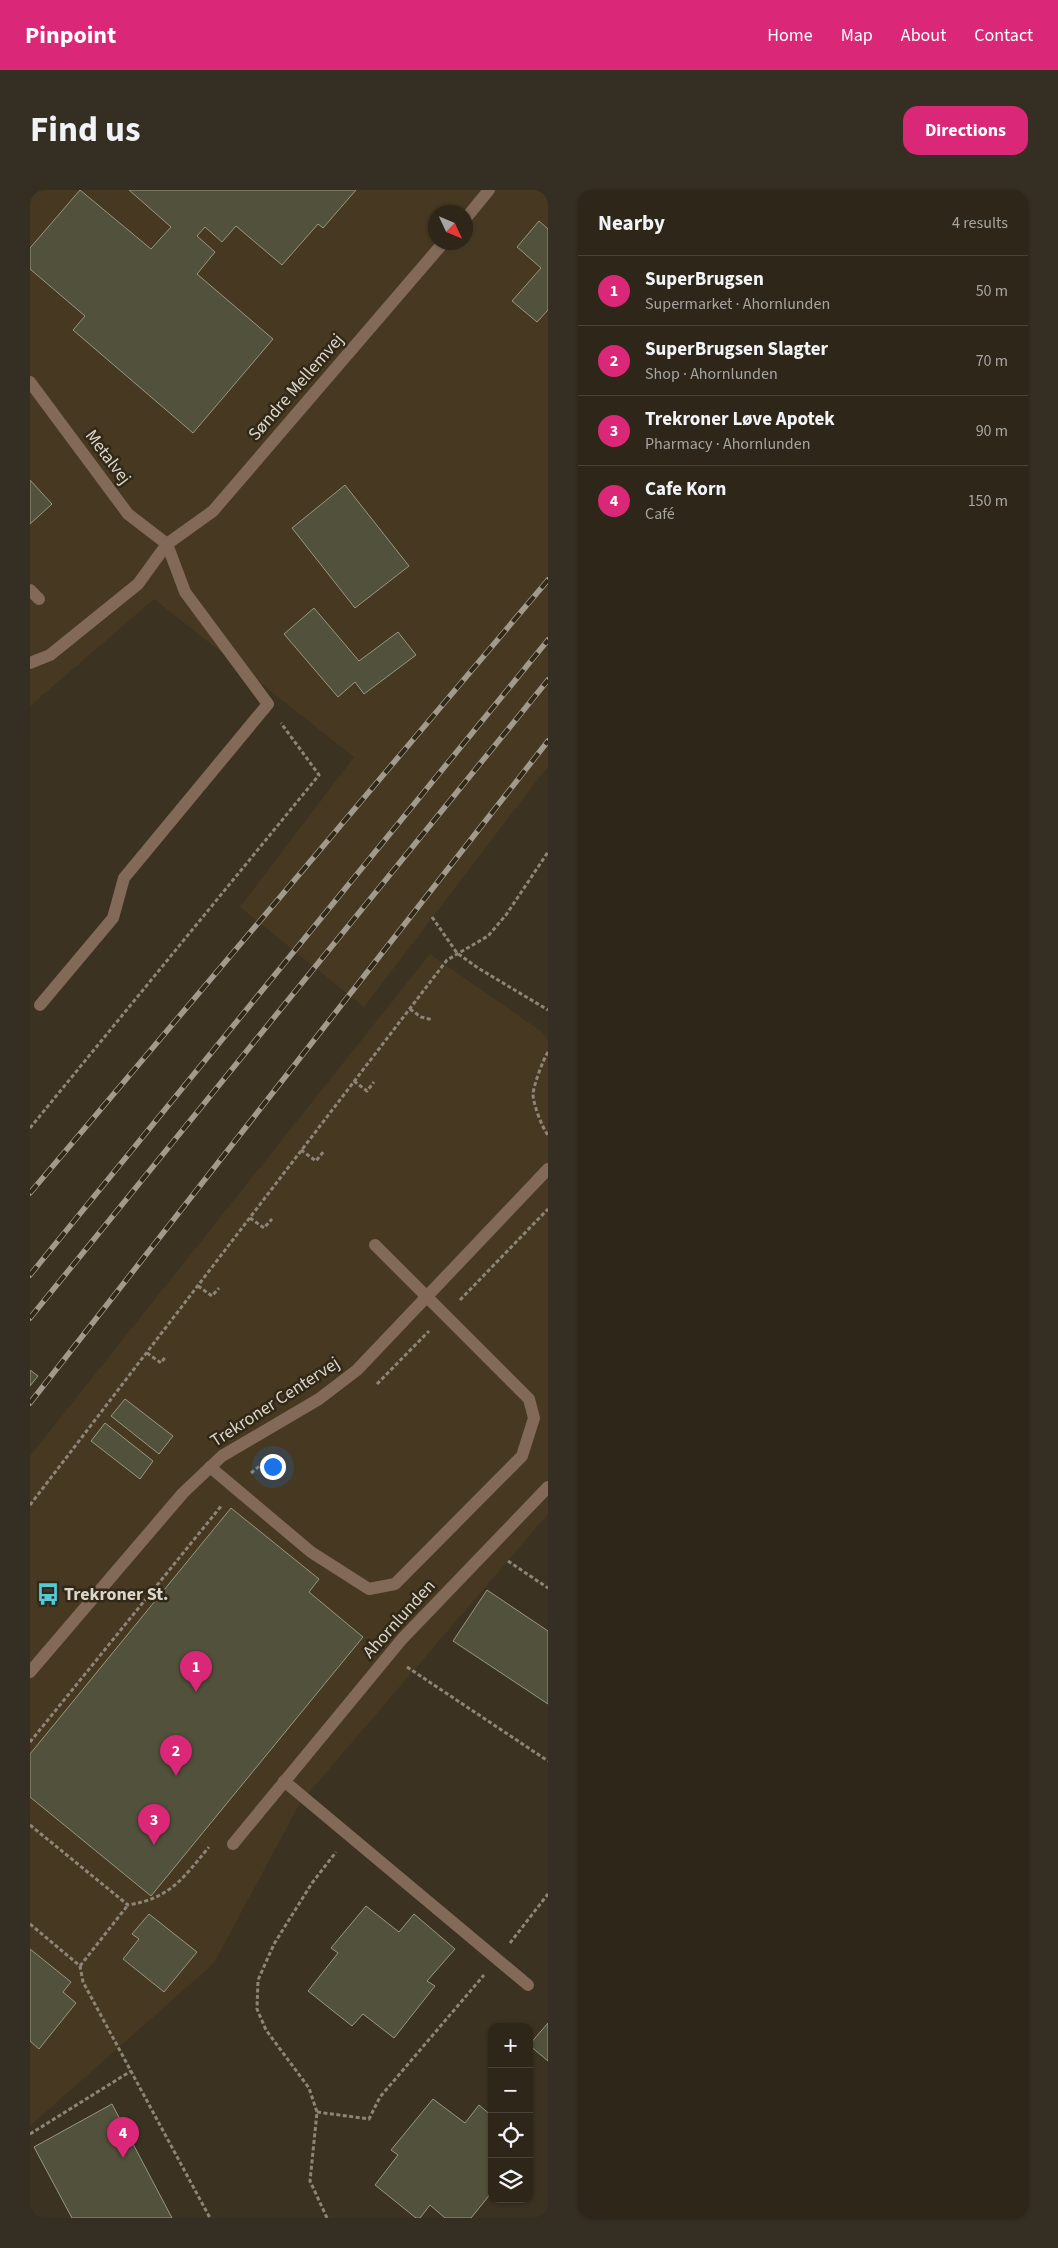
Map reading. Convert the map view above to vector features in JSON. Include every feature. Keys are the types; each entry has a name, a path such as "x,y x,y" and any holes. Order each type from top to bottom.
{"street":[{"path":"473,209 489,190"},
{"name":"Søndre Mellemvej","path":"30,663 50,655 138,584 167,544 213,511 437,250"},
{"name":"Metalvej","path":"30,382 128,514 167,544"},
{"path":"40,1005 113,918 124,878 268,704 185,592 167,544"},
{"name":"Trekroner Centervej","path":"30,1672 183,1492 222,1456 319,1399 357,1370 548,1169"},
{"path":"210,1467 311,1552 369,1589 394,1584 522,1456 534,1418 529,1399 375,1245"},
{"name":"Ahornlunden","path":"233,1844 402,1638 548,1487"},
{"path":"284,1781 350,1834 528,1985"}],"path":[{"path":"30,1128 319,775 268,704"},
{"path":"30,1505 448,960 488,936 506,915 548,852"},
{"path":"432,917 457,953 478,968 548,1010"},
{"path":"410,1009 421,1017 433,1020"},
{"path":"548,1052 544,1058 533,1094 543,1130 548,1135"},
{"path":"354,1081 367,1091 374,1082"},
{"path":"302,1150 316,1161 324,1151"},
{"path":"375,1385 548,1209"},
{"path":"250,1218 264,1228 272,1219"},
{"path":"198,1286 212,1296 219,1288"},
{"path":"147,1352 161,1362 166,1356"},
{"path":"30,1742 235,1489 264,1460 279,1451"},
{"path":"489,1548 548,1588"},
{"path":"388,1655 548,1761"},
{"path":"30,1825 128,1905"},
{"path":"327,2218 310,2181 317,2112 309,2088 266,2030 257,2009 258,1980 274,1944 312,1883 350,1834"},
{"path":"80,1966 128,1905 149,1902 176,1886 209,1848"},
{"path":"317,2112 370,2119 380,2097 498,1960 548,1894"},
{"path":"30,1924 80,1966 83,1982 210,2218"},
{"path":"30,2134 131,2071"}],"shaded area":[{"path":"30,190 548,190 548,766 364,1007 240,907 354,757 154,599 30,706"},
{"path":"430,954 542,1032 548,1040 548,1514 300,1803 214,1963 30,2126 30,1456"}],"building":[{"path":"80,190 151,249 171,227 129,190 356,190 323,228 318,224 282,265 236,226 222,242 205,227 197,236 215,252 197,274 273,339 193,433 73,330 85,316 30,269 30,248"},
{"path":"539,221 548,229 548,310 537,322 512,301 541,268 517,247"},
{"path":"30,480 52,504 30,524"},
{"path":"345,485 409,566 355,608 292,528"},
{"path":"314,608 359,661 398,632 416,655 364,694 355,682 338,697 284,634"},
{"path":"30,1370 38,1376 30,1386"},
{"path":"125,1399 173,1436 159,1454 111,1416"},
{"path":"105,1423 153,1461 140,1479 91,1441"},
{"path":"231,1508 319,1579 309,1592 363,1637 151,1896 30,1797 30,1754"},
{"path":"487,1590 548,1631 548,1704 453,1641"},
{"path":"366,1906 399,1932 414,1914 455,1949 427,1981 435,1986 394,2038 363,2014 352,2026 308,1991 338,1953 331,1948"},
{"path":"149,1914 197,1952 164,1992 123,1959 139,1939 132,1934"},
{"path":"30,1949 71,1982 63,1992 76,2003 39,2049 30,2041"},
{"path":"548,2023 548,2061 533,2048 533,2040"},
{"path":"433,2099 465,2123 479,2105 488,2113 488,2197 471,2218 445,2218 430,2205 420,2218 416,2218 375,2185 398,2155 391,2150"},
{"path":"112,2104 172,2218 72,2218 34,2147"}],"railway":[{"path":"30,1193 548,580"},
{"path":"30,1275 548,640"},
{"path":"30,1318 548,680"},
{"path":"30,1403 548,741"}],"place":[{"name":"Trekroner St.","path":"48,1594"},
{"name":"SuperBrugsen","path":"196,1692"},
{"name":"SuperBrugsen Slagter","path":"176,1776"},
{"name":"Trekroner Løve Apotek","path":"154,1845"},
{"name":"Cafe Korn","path":"123,2158"}]}
